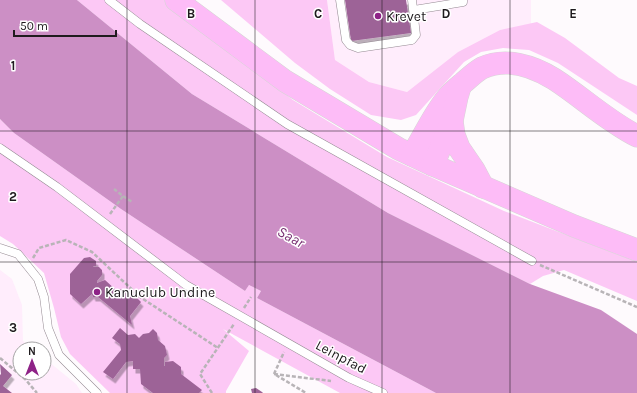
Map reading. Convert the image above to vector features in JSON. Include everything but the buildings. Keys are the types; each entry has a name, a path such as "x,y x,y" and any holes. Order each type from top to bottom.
{"main road":[{"path":"176,0 285,81 367,131 433,165 574,226 637,250"},
{"path":"412,155 432,120 448,97 482,68 503,63 518,64 533,68 554,79 601,113 637,136"},
{"path":"433,165 452,121 457,97 463,83"},
{"path":"452,121 454,136 459,148 474,170 483,187"}],"lane":[{"path":"110,0 140,24 286,124 532,261"},
{"path":"340,0 346,40 350,46 358,48 412,40 416,35 412,0"},
{"path":"414,10 463,2 462,0"},
{"name":"Leinpfad","path":"0,148 57,187 186,285 349,378 383,393"},
{"path":"0,248 18,254 38,279 44,297 48,328 59,355 97,393"}],"path":[{"path":"114,189 132,202"},
{"path":"110,214 123,196"},
{"path":"28,267 39,248 66,240 92,252 140,296 218,348 200,374 212,393"},
{"path":"532,261 637,307"},
{"path":"274,374 288,343"},
{"path":"0,358 25,379 37,393"},
{"path":"274,374 336,381"},
{"path":"274,374 306,393"}],"shaded area":[{"path":"77,0 165,0 293,100 387,157 504,211 637,262 637,301 564,270 543,276 530,284 388,213 192,94"},
{"path":"221,0 327,0 335,60 369,82 407,92 458,52 500,30 537,22 565,38 619,78 637,86 637,115 558,63 529,50 503,48 481,52 464,62 416,115 401,120 371,115 330,89 295,63"},
{"path":"327,0 531,0 531,24 500,30 458,52 407,92 369,82 335,60"},
{"path":"0,119 14,133 121,209 245,291 249,285 261,291 257,298 436,393 340,393 223,329 249,351 226,393 110,393 70,354 61,337 44,273 13,244 0,236"},
{"path":"0,270 12,279 22,305 23,341 12,341 12,381 52,381 52,364 76,384 82,393 0,393"}],"water":[{"name":"Saar","path":"0,0 77,0 192,94 388,213 530,284 601,310 637,334 637,393 436,393 257,298 261,291 249,285 245,291 121,209 14,133 0,119"}],"place":[{"name":"Krevet","path":"378,16"},
{"name":"Kanuclub Undine","path":"97,292"}]}
